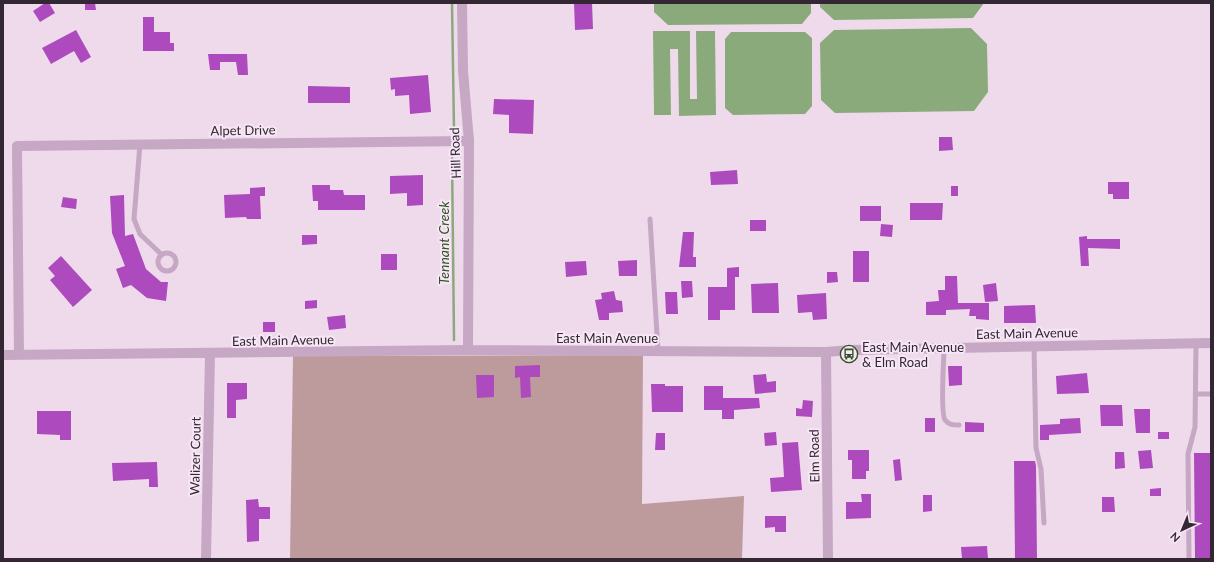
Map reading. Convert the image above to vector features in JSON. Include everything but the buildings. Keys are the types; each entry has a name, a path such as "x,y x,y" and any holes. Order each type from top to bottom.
{"street":[{"name":"Hill Road","path":"462,3 463,71 469,141 468,350"},
{"name":"Alpet Drive","path":"19,354 17,146 469,141"},
{"name":"East Main Avenue","path":"3,355 210,354 468,350 826,352 944,348 1211,343"},
{"name":"Elm Road","path":"826,352 828,559"},
{"name":"Walizer Court","path":"206,559 210,354"}],"lane":[{"path":"140,144 134,219 140,234 161,254"},
{"path":"650,219 658,351"},
{"path":"1189,559 1188,454 1195,427 1196,344"},
{"path":"1034,346 1036,448 1042,468 1044,523"},
{"path":"944,348 942,402 944,418 950,424 959,426"},
{"path":"1196,394 1211,394"}],"shaded area":[{"path":"654,3 811,3 811,13 802,24 668,25 654,12"},
{"path":"820,3 984,3 973,18 834,20 820,7"},
{"path":"971,28 987,44 988,92 974,111 835,113 821,100 820,43 834,30"},
{"path":"653,31 690,31 690,99 697,99 696,31 715,31 716,115 679,116 678,49 670,49 671,115 654,115"},
{"path":"731,32 805,32 812,38 812,106 805,114 733,115 725,108 725,39"},
{"path":"643,355 642,504 744,496 742,559 290,559 293,356"}],"waterway":[{"name":"Tennant Creek","path":"452,3 454,130"},
{"name":"Tennant Creek","path":"454,147 452,154 454,340"}],"place":[{"name":"East Main Avenue & Elm Road","path":"849,354"}]}
